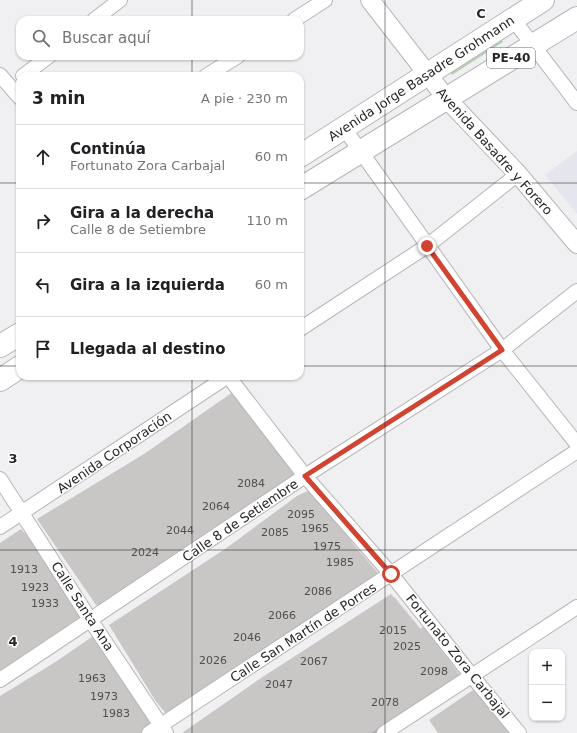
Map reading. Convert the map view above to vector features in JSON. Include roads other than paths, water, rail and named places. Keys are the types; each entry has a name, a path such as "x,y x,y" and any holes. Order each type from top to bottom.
{"highway":[{"name":"Avenida Jorge Basadre Grohmann","path":"304,153 542,0"},
{"name":"PE-40","path":"304,186 577,18"},
{"path":"0,346 16,336"},
{"path":"0,380 16,370"}],"street":[{"path":"99,16 120,0"},
{"path":"300,16 325,0"},
{"name":"Avenida Basadre y Forero","path":"370,0 446,98 518,174 577,244"},
{"path":"513,19 577,103"},
{"path":"29,72 44,60"},
{"path":"212,72 232,60"},
{"path":"0,75 15,83"},
{"path":"344,128 502,350 577,444"},
{"path":"304,326 427,246 518,174"},
{"name":"Calle 8 de Setiembre","path":"0,680 91,621 305,476 502,350 577,291"},
{"name":"Avenida Corporación","path":"0,527 222,380"},
{"name":"Fortunato Zora Carbajal","path":"231,380 305,476 391,574 472,676 520,733"},
{"name":"Calle San Martín de Porres","path":"149,733 164,729 391,574 577,451"},
{"name":"Calle Santa Ana","path":"0,479 23,512 91,621 164,729"},
{"path":"384,733 577,607"}]}
